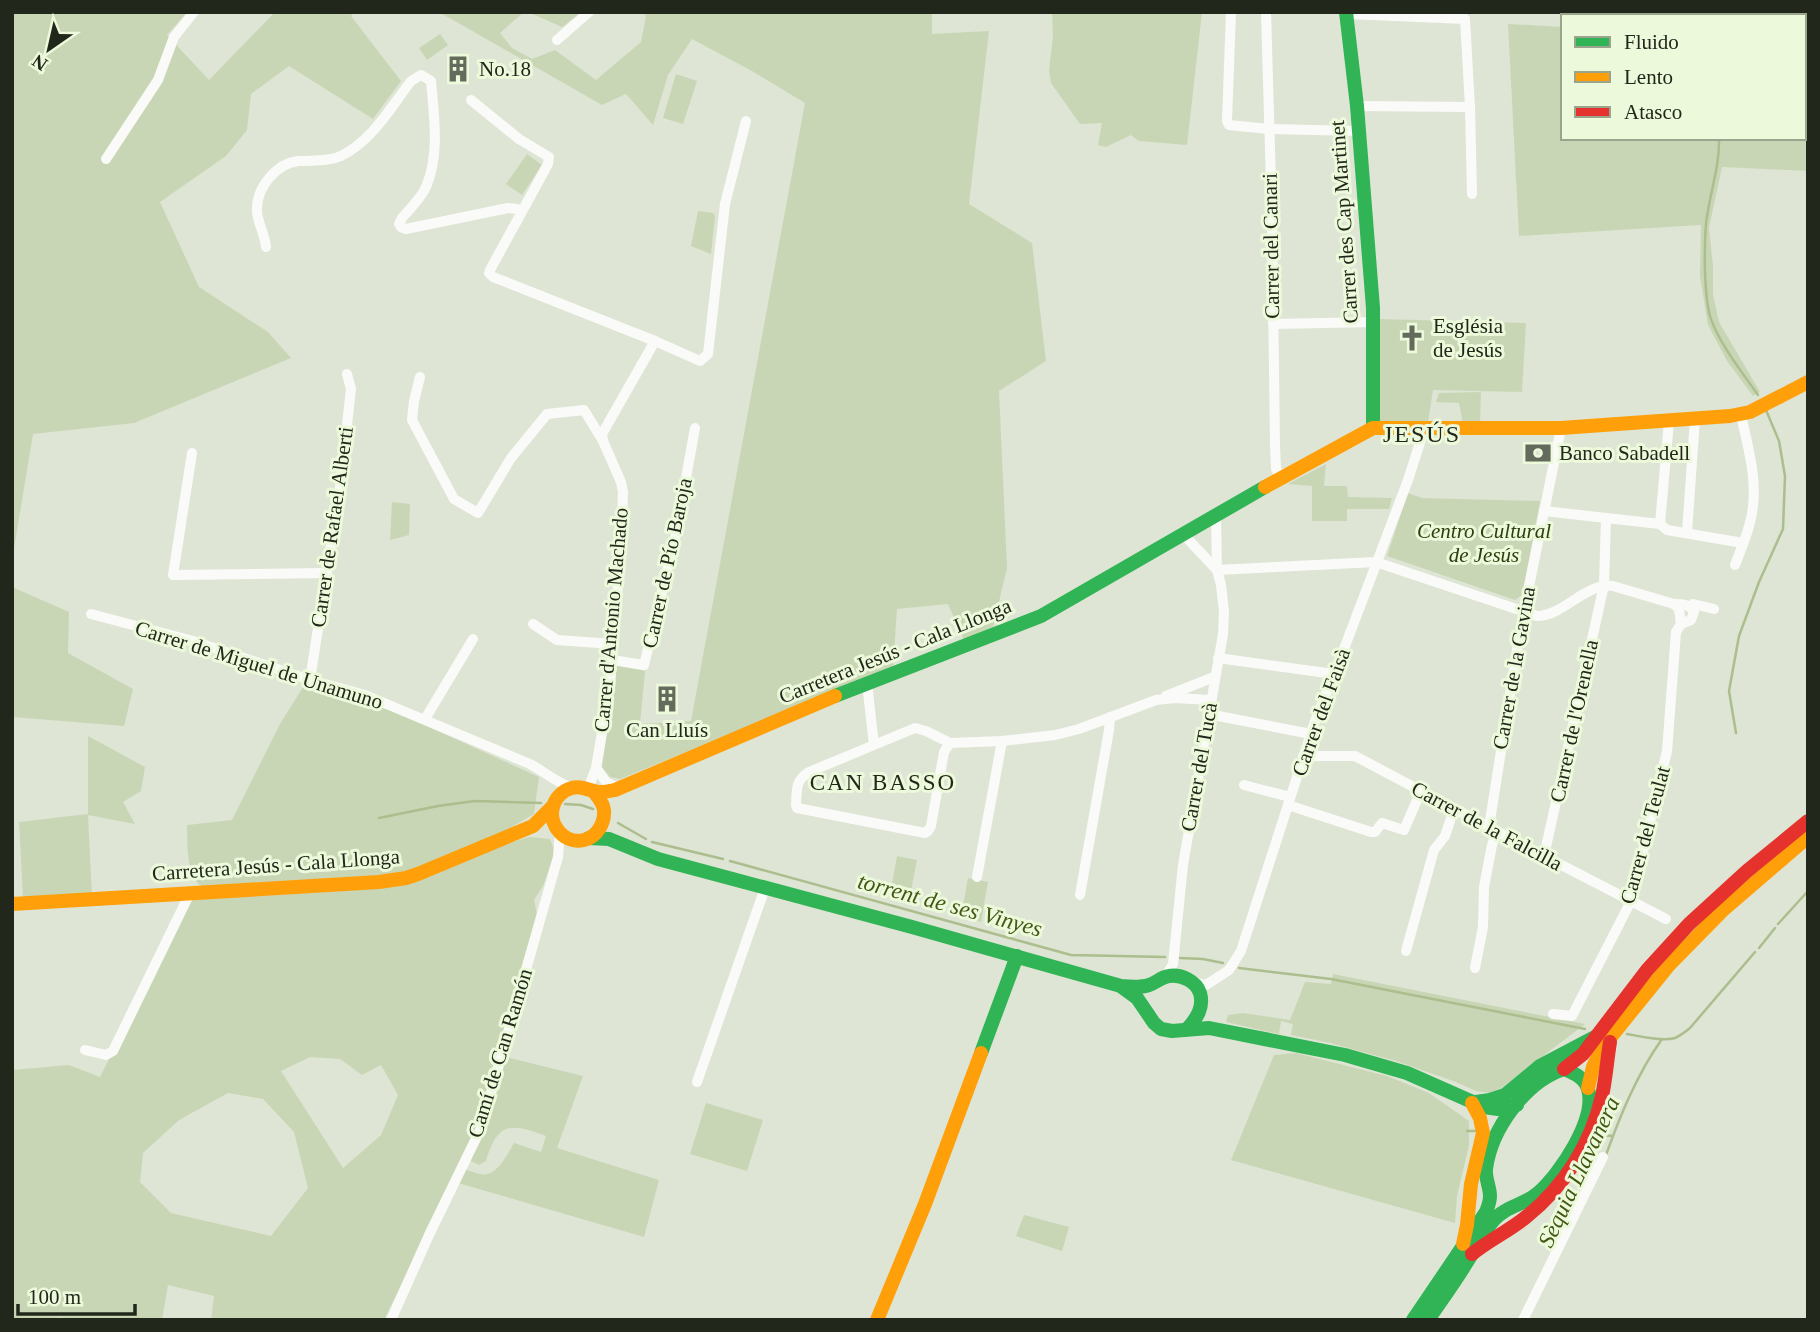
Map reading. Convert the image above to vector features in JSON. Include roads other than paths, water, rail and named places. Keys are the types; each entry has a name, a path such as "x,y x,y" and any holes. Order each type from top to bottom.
{"main road":[{"name":"Carrer des Cap Martinet","path":"1346,13 1357,106 1373,322 1373,428"},
{"path":"1373,428 1561,428 1741,415 1808,382"},
{"name":"Carretera Jesús - Cala Llonga","path":"591,790 617,789 867,682 1041,615 1182,533 1373,428"},
{"path":"559,832 553,822 554,804 562,792 572,788 591,790 601,800 609,831 617,842"},
{"path":"583,839 599,830 617,789"},
{"name":"Carretera Jesús - Cala Llonga","path":"12,904 379,882 406,878 533,826 554,804"},
{"path":"1743,874 1760,849 1808,808"},
{"path":"1428,1320 1486,1212 1489,1190 1486,1168 1495,1141 1517,1105 1546,1075 1581,1059 1653,962 1743,874 1808,821"},
{"path":"533,826 559,832 570,839 604,838 658,859 1121,986 1133,988 1164,974"},
{"path":"1588,1088 1593,1061 1663,971 1722,911 1808,837"},
{"path":"1722,911 1767,885 1808,853"},
{"path":"877,1320 925,1204 1017,956"},
{"path":"1164,974 1197,991 1209,1023 1217,1030"},
{"path":"1164,974 1148,991 1146,1000 1149,1018 1162,1030 1180,1031 1194,1023 1197,991"},
{"path":"1121,986 1146,1009"},
{"path":"1188,1028 1217,1030 1308,1046 1368,1061 1424,1081 1482,1107 1498,1109 1517,1105"},
{"path":"1467,1251 1525,1218 1545,1201 1574,1164 1599,1110 1611,1036"},
{"path":"1472,1103 1504,1095 1541,1066 1596,1037"},
{"path":"1413,1320 1498,1214 1514,1204 1527,1201 1541,1190 1568,1155 1586,1115 1590,1096 1584,1081 1564,1069"},
{"path":"1472,1103 1487,1116 1495,1141"},
{"path":"1467,1251 1471,1184 1483,1133 1480,1118 1472,1103"},
{"path":"1489,1190 1500,1200 1514,1204"}],"street":[{"path":"106,159 158,80 174,37 194,12"},
{"path":"557,40 589,12"},
{"path":"1231,12 1229,125 1269,129 1359,131"},
{"name":"Carrer del Canari","path":"1266,12 1276,469 1282,478"},
{"path":"1346,13 1465,19 1472,194"},
{"path":"266,247 256,208 271,175 283,165 297,161 316,162 340,157 362,143 411,81 421,75 431,81 434,116 433,164 425,189 402,218 399,224 401,228 508,208 521,211"},
{"path":"471,100 519,139 549,157 548,164 489,274 700,361 708,354 725,204 746,121"},
{"path":"1357,106 1470,107"},
{"path":"1273,324 1373,322"},
{"path":"603,441 605,427 655,341"},
{"name":"Carrer de Rafael Alberti","path":"310,680 340,487 351,389 347,374"},
{"name":"Carrer d'Antonio Machado","path":"420,377 412,420 454,499 478,513 511,458 547,414 584,410 603,441 621,482 621,546 610,685 591,790"},
{"path":"1735,565 1752,517 1754,493 1752,462 1741,415"},
{"path":"1687,532 1695,419"},
{"path":"1660,524 1669,421"},
{"name":"Carrer de Pío Baroja","path":"612,660 644,666 676,534 695,428"},
{"name":"Carrer del Faisà","path":"1197,991 1229,970 1241,951 1303,756 1408,480 1425,428"},
{"name":"Carrer de la Gavina","path":"1475,968 1483,927 1483,887 1492,845 1502,736 1523,612 1561,428"},
{"path":"192,453 173,575 327,573"},
{"path":"1544,511 1660,524 1667,530 1743,543"},
{"name":"Carrer del Tucà","path":"1164,974 1223,634 1224,611 1217,570 1216,514"},
{"name":"Carrer de l'Orenella","path":"1544,856 1604,585 1606,518"},
{"path":"1182,533 1217,570 1376,562 1536,616 1547,615 1592,589 1604,585 1614,586 1690,607 1694,612 1691,620 1681,624 1679,609 1674,604"},
{"path":"1690,607 1693,604 1714,609"},
{"name":"Carrer de Miguel de Unamuno","path":"91,614 193,641 310,680 365,695 530,764 552,779 572,788"},
{"path":"533,624 557,640 613,644"},
{"name":"Carrer del Teulat","path":"1553,1014 1572,1016 1631,901 1667,751 1676,632 1681,624"},
{"path":"425,719 473,639"},
{"path":"1218,658 1334,674"},
{"path":"950,744 944,752 931,826 925,833 797,808 798,783 806,774 915,728 950,744 1055,734 1079,729 1214,677"},
{"path":"867,682 874,745"},
{"path":"1156,700 1210,700"},
{"path":"1208,714 1311,734"},
{"path":"1080,895 1110,717"},
{"path":"977,877 1002,741"},
{"name":"Carrer de la Falcilla","path":"1303,756 1355,756 1666,919"},
{"path":"596,768 606,782 617,789"},
{"path":"552,779 554,804"},
{"path":"1244,785 1371,832 1375,832 1382,823 1404,830 1421,791"},
{"path":"1406,951 1434,850 1445,836 1454,809"},
{"name":"Camí de Can Ramón","path":"390,1320 481,1128 558,857 559,832"},
{"path":"558,857 565,848 583,839"},
{"path":"697,1082 765,888"},
{"path":"85,1051 106,1055 113,1051 190,893"},
{"path":"1523,1320 1603,1157"}],"waterway":[{"path":"1719,140 1705,234 1708,307 1719,336 1758,395"},
{"path":"1736,733 1729,691 1739,636 1783,529 1785,476 1779,441 1766,410"},
{"name":"torrent de ses Vinyes","path":"379,818 475,801 541,803"},
{"name":"torrent de ses Vinyes","path":"565,804 593,809"},
{"name":"torrent de ses Vinyes","path":"618,823 646,839"},
{"name":"torrent de ses Vinyes","path":"652,842 723,859"},
{"name":"torrent de ses Vinyes","path":"730,861 1071,955 1165,957"},
{"name":"torrent de ses Vinyes","path":"1778,924 1808,891"},
{"name":"torrent de ses Vinyes","path":"1759,948 1775,928"},
{"name":"torrent de ses Vinyes","path":"1627,1034 1664,1039 1681,1035 1755,952"},
{"name":"torrent de ses Vinyes","path":"1180,958 1223,963"},
{"name":"torrent de ses Vinyes","path":"1239,968 1331,979 1585,1029"},
{"name":"Sèquia Llavanera","path":"1606,1155 1630,1095 1662,1039"},
{"path":"1467,1131 1475,1131"},
{"path":"1598,1135 1613,1136"}],"place":[{"name":"No.18","path":"458,69"},
{"name":"Església de Jesús","path":"1412,338"},
{"name":"Banco Sabadell","path":"1538,453"},
{"name":"Can Lluís","path":"667,699"}],"district":[{"name":"JESÚS","path":"1422,434"},
{"name":"CAN BASSO","path":"883,782"}],"park label":[{"name":"Centro Cultural de Jesús","path":"1484,543"}]}
